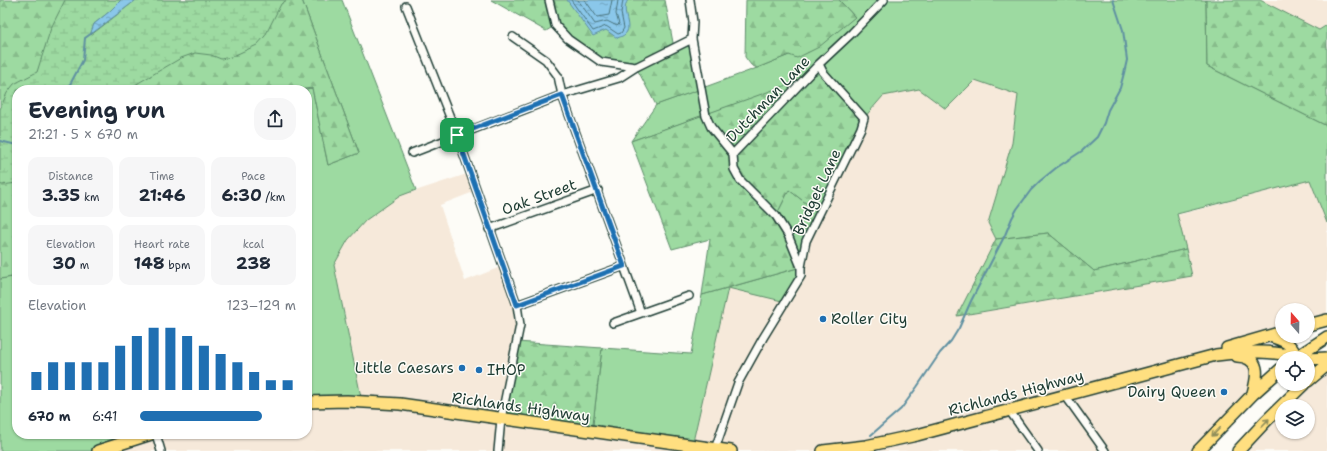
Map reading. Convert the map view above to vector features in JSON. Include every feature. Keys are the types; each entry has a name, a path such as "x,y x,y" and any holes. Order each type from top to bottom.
{"main road":[{"path":"1315,323 1327,320"},
{"name":"Richlands Highway","path":"1216,355 1230,347 1275,334"},
{"path":"1269,336 1283,340 1292,347 1294,351"},
{"path":"1308,351 1327,337"},
{"name":"Richlands Highway","path":"823,451 868,448 1216,355 1260,351 1275,354"},
{"path":"1216,355 1246,356 1252,361 1257,369 1258,378 1253,394"},
{"path":"1315,359 1327,358"},
{"path":"1315,375 1327,365"},
{"path":"1198,451 1253,394 1275,374"},
{"path":"1292,395 1294,391"},
{"path":"1238,451 1296,391"},
{"name":"Richlands Highway","path":"312,402 347,401 400,404 731,451"},
{"path":"98,451 135,439"}],"street":[{"path":"549,0 555,25 568,39 601,62 636,67"},
{"path":"690,0 693,22 692,39 706,116 711,127 734,154"},
{"name":"Dutchman Lane","path":"801,267 788,235 776,216 740,180 734,169 734,154 819,64 884,0"},
{"path":"406,6 457,135 517,305 520,325 501,419 498,451"},
{"path":"513,37 546,60 558,76 562,95 598,190 641,313"},
{"path":"412,154 457,135 562,95 618,78 636,67 692,39"},
{"name":"Bridget Lane","path":"715,449 738,383 801,276 801,267 806,241 861,128 864,118 823,72 819,64"},
{"name":"Oak Street","path":"489,229 598,190"},
{"path":"517,305 624,266"},
{"path":"613,323 689,296"},
{"path":"1066,395 1105,451"},
{"path":"1009,410 1038,451"},
{"path":"157,439 161,451"}],"shaded area":[{"path":"1260,0 1327,0 1327,25 1319,30"},
{"path":"975,80 1018,95 1012,143 988,223 996,239 958,316 1192,276 1177,215 1310,180 1327,223 1327,320 1315,323 1315,303 1275,303 1275,334 1230,347 1252,361 1253,394 1198,451 98,451 135,439 312,439 312,393 347,327 334,265 348,240 366,220 400,196 470,173 476,191 440,205 465,281 503,266 520,325 501,419 692,446 728,287 797,283 806,241 864,118 883,96 919,88 946,109"},
{"path":"1327,365 1327,451 1238,451 1275,413 1275,439 1315,439 1315,399 1288,399 1296,391 1315,391 1315,375"}],"green space":[{"path":"0,0 121,0 91,34 136,0 302,0 359,153 328,165 312,85 12,85 12,277 0,279"},
{"path":"65,0 121,0 94,24 91,35 136,0 287,0 281,4 265,36 257,45 231,57 221,59 211,55 195,53 181,58 135,85 13,85 37,72 51,28"},
{"path":"302,0 342,0 416,190 400,196 366,220 348,240 334,265 362,402 312,402 312,88 328,165 359,153"},
{"path":"491,0 665,0 674,48 692,39 701,89 656,105 636,67 601,62 556,25 546,31"},
{"path":"746,0 839,0 855,17 819,47 797,58 789,55 757,68 751,65 745,57"},
{"path":"839,0 1206,0 1207,66 1327,126 1327,223 1310,180 1177,214 1186,249 1094,271 1048,233 996,239 988,223 1012,143 1018,95 975,80 946,109 919,89 883,96 864,118 823,73 631,141 656,105 789,55 855,17"},
{"path":"1206,0 1260,0 1319,30 1327,25 1327,126 1207,66"},
{"path":"823,72 864,118 820,214 789,190 776,216 801,267 702,295 710,239 672,249 631,141"},
{"path":"12,87 12,184 2,185 0,184 0,109 7,93"},
{"path":"789,190 820,214 806,241 801,267 776,216"},
{"path":"1048,233 1094,271 1186,249 1192,276 957,316 996,239"},
{"path":"801,267 786,302 728,288 692,446 592,432 602,348 691,354 702,295"},
{"path":"12,277 12,439 135,439 98,451 0,451 0,279"},
{"path":"517,342 602,348 592,432 501,419"}],"water":[{"path":"121,0 136,0 90,35 94,24"},
{"path":"567,0 628,0 625,11 628,27 627,32 617,38 606,30 593,36"}],"waterway":[{"path":"871,435 901,409 940,353 951,341 959,328 1012,218 1031,190 1056,168 1082,151 1097,137 1104,123 1108,110 1120,88 1127,60 1123,30 1113,0"},
{"path":"70,85 83,60 85,38 92,33"},
{"path":"0,141 12,144"}],"place":[{"name":"Roller City","path":"823,319"},
{"name":"Little Caesars","path":"462,368"},
{"name":"IHOP","path":"479,370"},
{"name":"Dairy Queen","path":"1224,392"}],"route":[{"path":"562,95 598,190 624,266 517,305 457,135 562,95"}]}
